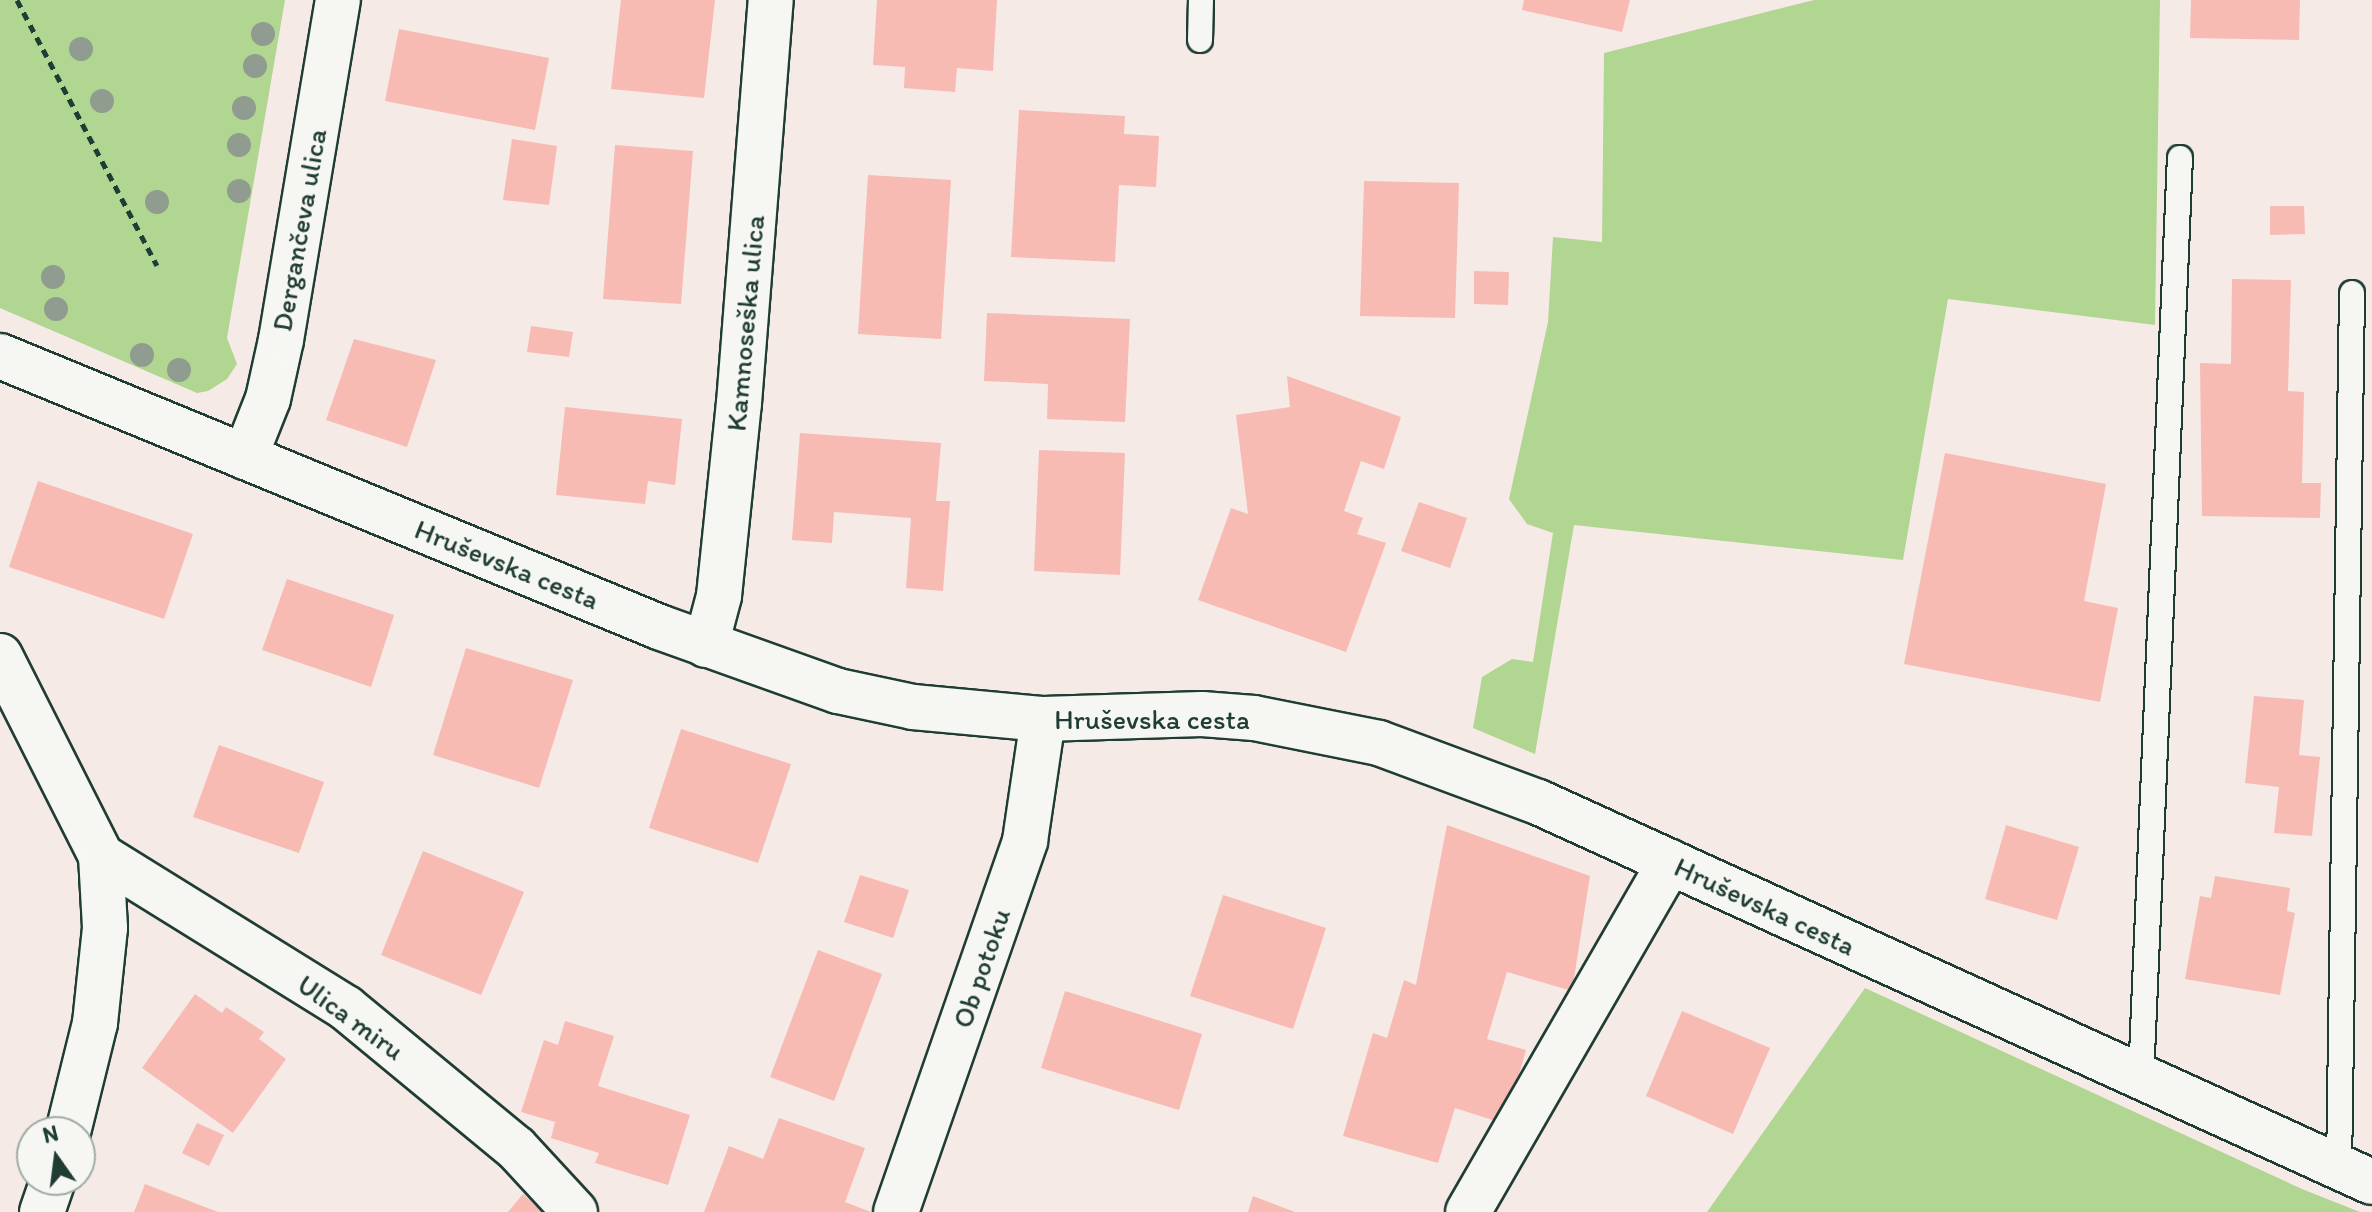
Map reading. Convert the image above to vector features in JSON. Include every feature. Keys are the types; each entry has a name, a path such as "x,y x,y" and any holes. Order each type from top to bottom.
{"street":[{"name":"Dergančeva ulica","path":"245,457 268,399 281,340 338,0"},
{"name":"Kamnoseška ulica","path":"706,645 719,596 738,418 771,0"},
{"name":"Hruševska cesta","path":"0,356 706,645 838,691 913,707 1043,719 1202,714 1254,718 1379,743 1538,802 2356,1176"},
{"path":"0,656 101,856 105,928 95,1023 72,1116"},
{"name":"Ob potoku","path":"896,1212 1025,841 1043,719"},
{"name":"Ulica miru","path":"101,856 346,1008 516,1148 575,1212"},
{"path":"1468,1212 1670,862"}],"lane":[{"path":"1200,40 1201,0"},
{"path":"2141,1079 2180,158"},
{"path":"2352,293 2356,1176"}],"path":[{"path":"17,0 157,265"}],"green space":[{"path":"0,0 285,0 227,338 237,364 227,379 208,391 197,393 0,308"},
{"path":"1814,0 2160,0 2155,325 1948,299 1903,560 1574,525 1535,754 1473,728 1482,677 1512,659 1533,662 1553,533 1527,524 1509,499 1548,322 1553,237 1602,242 1604,53"},
{"path":"1865,988 2302,1189 2360,1212 1707,1212"}],"building":[{"path":"621,0 715,0 704,98 611,89"},
{"path":"877,0 997,0 993,71 957,68 955,92 904,88 905,67 873,65"},
{"path":"1524,0 1630,0 1622,32 1522,10"},
{"path":"2191,0 2300,0 2299,40 2190,38"},
{"path":"399,29 549,58 535,130 385,101"},
{"path":"1019,110 1125,116 1124,134 1159,136 1156,187 1119,185 1115,262 1011,257"},
{"path":"512,139 557,146 549,205 503,200"},
{"path":"615,145 693,151 681,304 603,299"},
{"path":"868,175 951,180 941,339 858,334"},
{"path":"1364,181 1459,183 1455,318 1360,316"},
{"path":"2270,206 2304,206 2305,234 2270,235"},
{"path":"1474,271 1509,272 1508,305 1474,304"},
{"path":"2232,279 2291,280 2288,391 2304,392 2302,483 2321,483 2320,518 2202,516 2200,363 2231,364"},
{"path":"987,313 1130,319 1125,422 1047,419 1048,384 984,381"},
{"path":"531,326 573,332 569,357 527,352"},
{"path":"354,339 436,360 407,447 326,420"},
{"path":"1287,376 1401,417 1384,469 1361,461 1344,511 1363,518 1357,534 1386,543 1346,652 1198,600 1231,508 1248,514 1236,415 1290,407"},
{"path":"565,407 682,419 675,485 648,481 645,504 556,495"},
{"path":"800,433 941,443 936,501 950,501 943,591 906,588 911,518 834,512 832,543 792,540"},
{"path":"1039,450 1125,453 1120,575 1034,571"},
{"path":"1945,453 2106,484 2084,601 2118,608 2100,702 1904,664"},
{"path":"38,481 193,534 164,619 9,567"},
{"path":"1419,502 1467,518 1450,568 1401,551"},
{"path":"287,579 394,615 371,687 262,650"},
{"path":"466,648 573,680 539,788 433,755"},
{"path":"2254,696 2304,700 2299,755 2320,757 2312,836 2274,833 2279,787 2245,783"},
{"path":"681,729 791,764 758,863 649,828"},
{"path":"219,745 324,782 299,853 193,817"},
{"path":"1447,825 1590,876 1572,991 1507,972 1487,1039 1526,1050 1505,1124 1455,1108 1438,1163 1343,1136 1373,1033 1387,1038 1404,980 1416,985"},
{"path":"2006,825 2079,847 2057,920 1985,899"},
{"path":"423,851 524,892 481,995 381,955"},
{"path":"860,875 909,890 893,938 844,922"},
{"path":"2215,876 2290,888 2287,911 2295,913 2280,995 2185,979 2200,896 2211,898"},
{"path":"1223,895 1326,928 1293,1029 1190,996"},
{"path":"818,950 882,974 834,1101 770,1077"},
{"path":"1065,991 1202,1034 1179,1110 1041,1068"},
{"path":"195,994 222,1013 226,1007 264,1032 259,1039 286,1059 233,1133 142,1068"},
{"path":"1682,1011 1770,1048 1733,1134 1646,1096"},
{"path":"565,1021 614,1036 598,1086 690,1115 668,1185 595,1163 599,1153 551,1138 555,1122 521,1112 544,1040 558,1045"},
{"path":"779,1118 865,1148 845,1202 871,1212 704,1212 729,1146 763,1159"},
{"path":"197,1123 224,1135 209,1166 182,1153"},
{"path":"145,1184 218,1212 134,1212"},
{"path":"523,1194 543,1212 508,1212"},
{"path":"1253,1196 1295,1212 1248,1212"}]}
